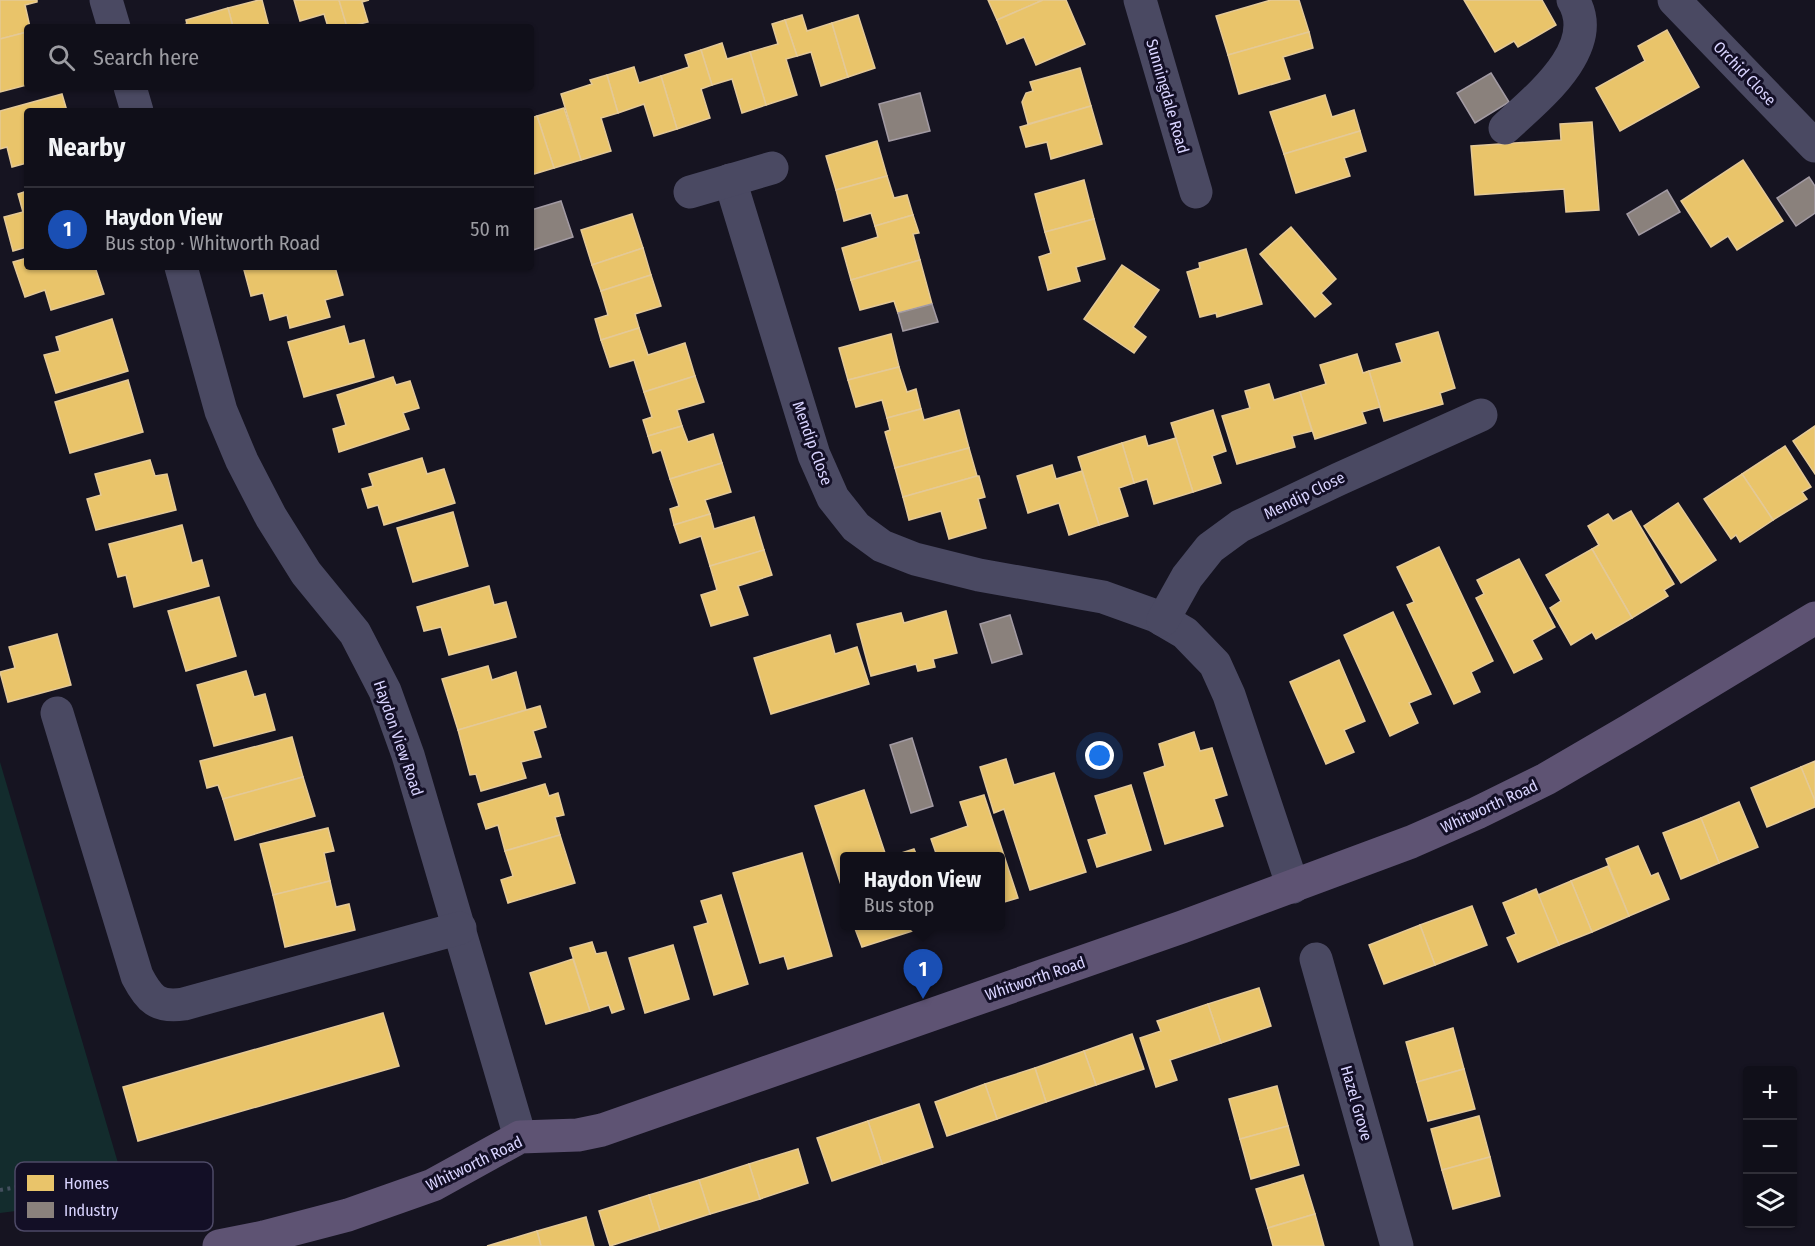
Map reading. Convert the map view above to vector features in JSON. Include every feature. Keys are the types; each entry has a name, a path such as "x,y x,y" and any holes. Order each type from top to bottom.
{"main road":[{"name":"Whitworth Road","path":"219,1246 348,1215 422,1189 520,1137 578,1135 602,1130 1293,887 1411,842 1478,813 1545,779 1815,618"}],"street":[{"path":"106,0 113,24"},
{"name":"Sunningdale Road","path":"1140,0 1196,192"},
{"name":"Orchid Close","path":"1674,0 1815,146"},
{"path":"1505,128 1549,86 1570,62 1577,43 1580,24 1577,1"},
{"path":"131,90 136,108"},
{"path":"690,192 772,168"},
{"name":"Mendip Close","path":"730,180 814,455 833,498 856,527 882,546 915,559 979,575 1103,597 1156,615 1185,633 1215,664 1229,695 1293,887"},
{"name":"Haydon View Road","path":"182,270 221,411 242,461 276,526 306,573 355,633 385,691 408,755 520,1137"},
{"name":"Mendip Close","path":"1163,620 1187,577 1210,548 1240,526 1339,478 1481,415"},
{"path":"57,713 137,976 147,994 154,1000 173,1006 184,1004 460,928"},
{"name":"Hazel Grove","path":"1316,959 1397,1246"}],"path":[{"path":"0,1190 15,1187"}],"green space":[{"path":"0,762 118,1162 15,1162 15,1211 0,1213"}],"building: Homes":[{"path":"0,0 37,0 37,2 25,5 29,24 24,24 24,33 0,39"},
{"path":"262,0 268,24 232,24 228,8"},
{"path":"294,0 339,0 346,24 327,24 324,14 300,21"},
{"path":"339,0 369,0 362,2 368,22 346,24"},
{"path":"988,0 1043,0 997,20"},
{"path":"1043,0 1066,0 1085,44 1036,65 1024,37 1007,44 997,20"},
{"path":"1271,0 1299,0 1309,32 1228,55 1216,16"},
{"path":"1464,0 1542,0 1556,25 1518,47 1514,41 1495,52"},
{"path":"228,8 232,24 187,24 186,20"},
{"path":"802,15 807,31 832,23 848,77 821,86 811,52 797,56 785,20"},
{"path":"858,15 875,68 848,77 832,23"},
{"path":"785,20 797,56 786,59 797,95 766,105 750,52 778,44 772,24"},
{"path":"1667,30 1699,87 1620,131 1596,88 1645,61 1638,46"},
{"path":"1309,32 1313,48 1283,57 1290,79 1239,94 1228,55"},
{"path":"24,33 24,86 0,92 0,39"},
{"path":"722,43 727,59 750,52 766,105 742,113 732,79 712,85 701,50"},
{"path":"701,50 712,85 701,89 710,118 677,129 661,76 689,67 685,55"},
{"path":"634,67 639,83 661,76 677,129 654,136 644,104 618,113 607,75"},
{"path":"1080,68 1091,106 1028,124 1022,102 1026,93 1033,91 1030,82"},
{"path":"607,75 618,113 601,118 611,151 581,160 561,94 592,84 590,80"},
{"path":"62,94 66,108 24,108 24,164 12,167 7,147 0,149 0,111"},
{"path":"1325,95 1332,117 1354,110 1360,131 1284,154 1270,112"},
{"path":"1091,106 1102,144 1051,159 1047,142 1026,147 1020,127"},
{"path":"564,108 581,160 554,168 537,116"},
{"path":"537,116 554,168 534,174 534,117"},
{"path":"1592,122 1599,210 1566,212 1564,189 1475,195 1471,146 1561,140 1560,124"},
{"path":"1360,131 1366,151 1344,158 1350,176 1296,193 1284,154"},
{"path":"877,141 887,176 836,190 826,156"},
{"path":"1743,160 1783,221 1737,250 1728,236 1711,247 1681,201"},
{"path":"887,176 894,198 907,195 913,215 875,226 871,213 844,221 836,190"},
{"path":"1084,180 1094,219 1045,232 1035,194"},
{"path":"24,192 24,248 13,251 4,217 23,212 18,194"},
{"path":"632,214 643,248 592,265 581,230"},
{"path":"913,215 919,233 913,234 920,260 851,280 842,248 878,237 875,226"},
{"path":"1094,219 1105,259 1076,267 1080,281 1048,290 1039,257 1051,253 1045,232"},
{"path":"1291,227 1336,279 1321,293 1331,304 1315,317 1260,254"},
{"path":"643,248 651,275 601,291 592,265"},
{"path":"1246,249 1262,304 1217,317 1216,313 1200,317 1187,272 1200,268 1199,263"},
{"path":"24,259 24,270 96,270 104,294 51,310 45,290 25,297 13,262"},
{"path":"920,260 932,304 898,313 894,301 860,310 851,280"},
{"path":"1122,265 1159,290 1133,327 1146,337 1134,353 1084,319"},
{"path":"244,270 336,270 343,295 325,300 330,317 290,328 287,315 270,320 263,293 251,296"},
{"path":"651,275 661,306 635,314 639,328 601,340 595,319 608,315 601,291"},
{"path":"112,319 128,371 56,393 44,355 60,351 56,337"},
{"path":"344,326 349,344 364,340 374,377 304,397 288,342"},
{"path":"639,328 648,355 685,343 695,376 644,392 634,360 610,367 601,340"},
{"path":"1438,332 1455,388 1440,393 1443,404 1384,421 1369,371 1402,362 1396,344"},
{"path":"891,334 899,367 848,380 839,348"},
{"path":"1357,354 1363,373 1369,371 1380,407 1362,412 1366,423 1315,439 1300,392 1326,384 1320,365"},
{"path":"899,367 907,392 916,389 921,409 887,418 882,400 856,407 848,380"},
{"path":"695,376 704,402 677,410 682,426 648,436 643,420 652,417 644,392"},
{"path":"393,377 396,385 410,381 419,408 403,413 409,429 339,452 333,429 346,425 337,395"},
{"path":"128,380 143,432 70,453 55,402"},
{"path":"1269,384 1274,400 1300,392 1312,431 1292,436 1295,447 1237,464 1222,416 1250,408 1245,391"},
{"path":"921,409 924,420 959,410 969,448 895,468 885,432 890,430 887,418"},
{"path":"1213,410 1226,451 1212,456 1221,483 1193,492 1171,423"},
{"path":"682,426 688,442 713,434 722,463 670,479 661,450 653,453 648,436"},
{"path":"1815,426 1815,474 1793,441"},
{"path":"1145,436 1148,446 1176,438 1193,492 1154,504 1147,479 1134,483 1122,443"},
{"path":"1122,443 1134,483 1119,488 1128,516 1099,525 1078,457"},
{"path":"1785,446 1811,487 1802,492 1807,499 1773,520 1742,474"},
{"path":"969,448 977,476 903,497 895,468"},
{"path":"422,458 427,474 444,469 455,503 384,525 378,505 368,508 362,489 373,486 369,474"},
{"path":"150,460 155,476 167,474 176,510 96,530 87,499 101,495 95,474"},
{"path":"722,463 731,492 705,500 710,514 674,525 670,509 679,506 670,479"},
{"path":"1052,465 1056,479 1082,471 1099,525 1069,535 1059,503 1028,513 1017,476"},
{"path":"1742,474 1773,520 1740,542 1736,535 1731,539 1704,499"},
{"path":"979,476 985,497 978,499 986,528 949,539 941,511 909,520 903,497"},
{"path":"1678,503 1716,560 1681,583 1644,526"},
{"path":"1631,511 1674,584 1664,590 1668,596 1632,618 1592,549 1599,545 1588,526 1608,514 1613,521"},
{"path":"453,512 468,566 413,582 397,528"},
{"path":"710,514 714,529 754,517 764,550 710,566 701,536 680,543 674,525"},
{"path":"182,525 192,563 202,560 209,586 134,607 126,575 118,577 109,544"},
{"path":"1439,547 1493,661 1471,672 1480,692 1454,704 1407,605 1414,602 1397,567"},
{"path":"1592,549 1632,618 1596,639 1592,632 1571,645 1550,608 1561,601 1546,575"},
{"path":"764,550 772,575 738,586 748,615 711,626 701,595 717,590 710,566"},
{"path":"1519,559 1555,627 1532,640 1542,659 1514,673 1476,598 1484,594 1477,580"},
{"path":"489,586 494,605 506,602 516,637 449,655 441,627 424,631 417,607"},
{"path":"219,597 236,656 186,671 168,611"},
{"path":"946,611 957,653 933,659 935,667 918,671 916,664 871,676 857,624 901,613 904,623"},
{"path":"1393,612 1431,694 1409,703 1418,723 1390,736 1344,635"},
{"path":"57,634 71,685 8,702 0,672 15,668 9,647"},
{"path":"830,635 835,654 857,647 869,684 771,714 754,658"},
{"path":"1339,660 1365,721 1344,730 1354,752 1326,764 1290,682"},
{"path":"488,666 492,680 516,672 526,710 458,730 442,679"},
{"path":"246,671 254,697 265,694 275,730 214,746 197,685"},
{"path":"540,706 546,727 533,731 541,757 521,762 526,778 481,791 476,774 470,775 458,730"},
{"path":"1194,732 1200,751 1212,748 1227,795 1214,799 1223,826 1165,844 1144,773 1165,766 1159,744"},
{"path":"292,737 303,777 223,799 218,785 207,788 200,761"},
{"path":"1006,759 1014,785 1054,773 1086,872 1030,890 1004,809 994,813 980,767"},
{"path":"1815,761 1815,801 1801,767"},
{"path":"1801,767 1815,801 1815,807 1767,827 1751,788"},
{"path":"303,777 315,816 235,840 223,799"},
{"path":"545,784 549,796 558,793 564,815 555,817 560,835 505,851 498,825 486,829 478,804"},
{"path":"1131,785 1151,850 1097,867 1088,840 1107,834 1095,796"},
{"path":"864,790 885,852 840,852 840,882 815,806"},
{"path":"984,795 1003,852 936,852 931,839 968,826 960,802"},
{"path":"1739,802 1758,847 1719,863 1701,818"},
{"path":"1701,818 1719,863 1681,879 1663,833"},
{"path":"328,828 334,851 324,853 330,881 273,895 260,844"},
{"path":"560,835 575,883 508,903 501,880 513,876 505,851"},
{"path":"1638,846 1651,876 1658,873 1669,899 1629,916 1606,859"},
{"path":"802,853 832,956 788,969 784,956 760,963 733,873"},
{"path":"1005,859 1018,898 1005,902"},
{"path":"1608,866 1629,916 1592,932 1571,881"},
{"path":"330,881 336,907 349,904 355,930 285,947 273,895"},
{"path":"1571,881 1592,932 1559,945 1538,895"},
{"path":"1536,889 1559,945 1518,962 1507,938 1516,934 1503,903"},
{"path":"721,895 748,984 714,995 694,927 708,923 701,901"},
{"path":"1472,906 1487,945 1435,965 1420,925"},
{"path":"1420,925 1435,965 1384,984 1369,945"},
{"path":"856,930 915,930 862,947"},
{"path":"592,942 596,954 606,952 624,1009 612,1013 609,1005 590,1011 570,948"},
{"path":"673,945 689,999 645,1013 629,958"},
{"path":"573,959 590,1011 546,1024 530,973"},
{"path":"1259,988 1271,1026 1221,1043 1208,1004"},
{"path":"1208,1004 1221,1043 1170,1060 1177,1080 1156,1087 1140,1038 1161,1031 1157,1021"},
{"path":"383,1013 399,1066 138,1141 123,1087"},
{"path":"1453,1028 1464,1069 1417,1082 1406,1042"},
{"path":"1132,1034 1144,1069 1096,1085 1084,1051"},
{"path":"1084,1051 1096,1085 1046,1102 1035,1068"},
{"path":"1035,1068 1046,1102 997,1119 985,1084"},
{"path":"1464,1069 1475,1109 1428,1121 1417,1082"},
{"path":"985,1084 997,1119 947,1136 935,1102"},
{"path":"1277,1086 1288,1126 1240,1139 1229,1099"},
{"path":"919,1104 933,1147 882,1164 868,1121"},
{"path":"1479,1116 1490,1157 1442,1170 1431,1129"},
{"path":"868,1121 882,1164 832,1181 817,1138"},
{"path":"1288,1126 1299,1165 1251,1179 1240,1139"},
{"path":"798,1149 808,1183 760,1199 749,1164"},
{"path":"1490,1157 1500,1196 1453,1209 1442,1170"},
{"path":"749,1164 760,1199 710,1214 699,1180"},
{"path":"1303,1175 1315,1214 1268,1228 1256,1189"},
{"path":"699,1180 710,1214 660,1230 649,1195"},
{"path":"649,1195 660,1230 610,1246 599,1211"},
{"path":"1315,1214 1324,1246 1273,1246 1268,1228"},
{"path":"586,1217 594,1246 541,1246 537,1231"},
{"path":"537,1231 541,1246 487,1246"}],"building: Industry":[{"path":"1491,73 1509,102 1475,123 1457,93"},
{"path":"920,93 930,131 889,141 879,104"},
{"path":"1809,177 1815,186 1815,213 1796,226 1777,198"},
{"path":"1667,190 1680,212 1639,235 1627,214"},
{"path":"561,201 573,237 534,250 534,209"},
{"path":"932,304 938,322 903,331 898,313"},
{"path":"1010,615 1022,654 992,663 980,624"},
{"path":"912,738 933,806 911,813 890,745"}],"place":[{"name":"Haydon View","path":"923,999"}]}
